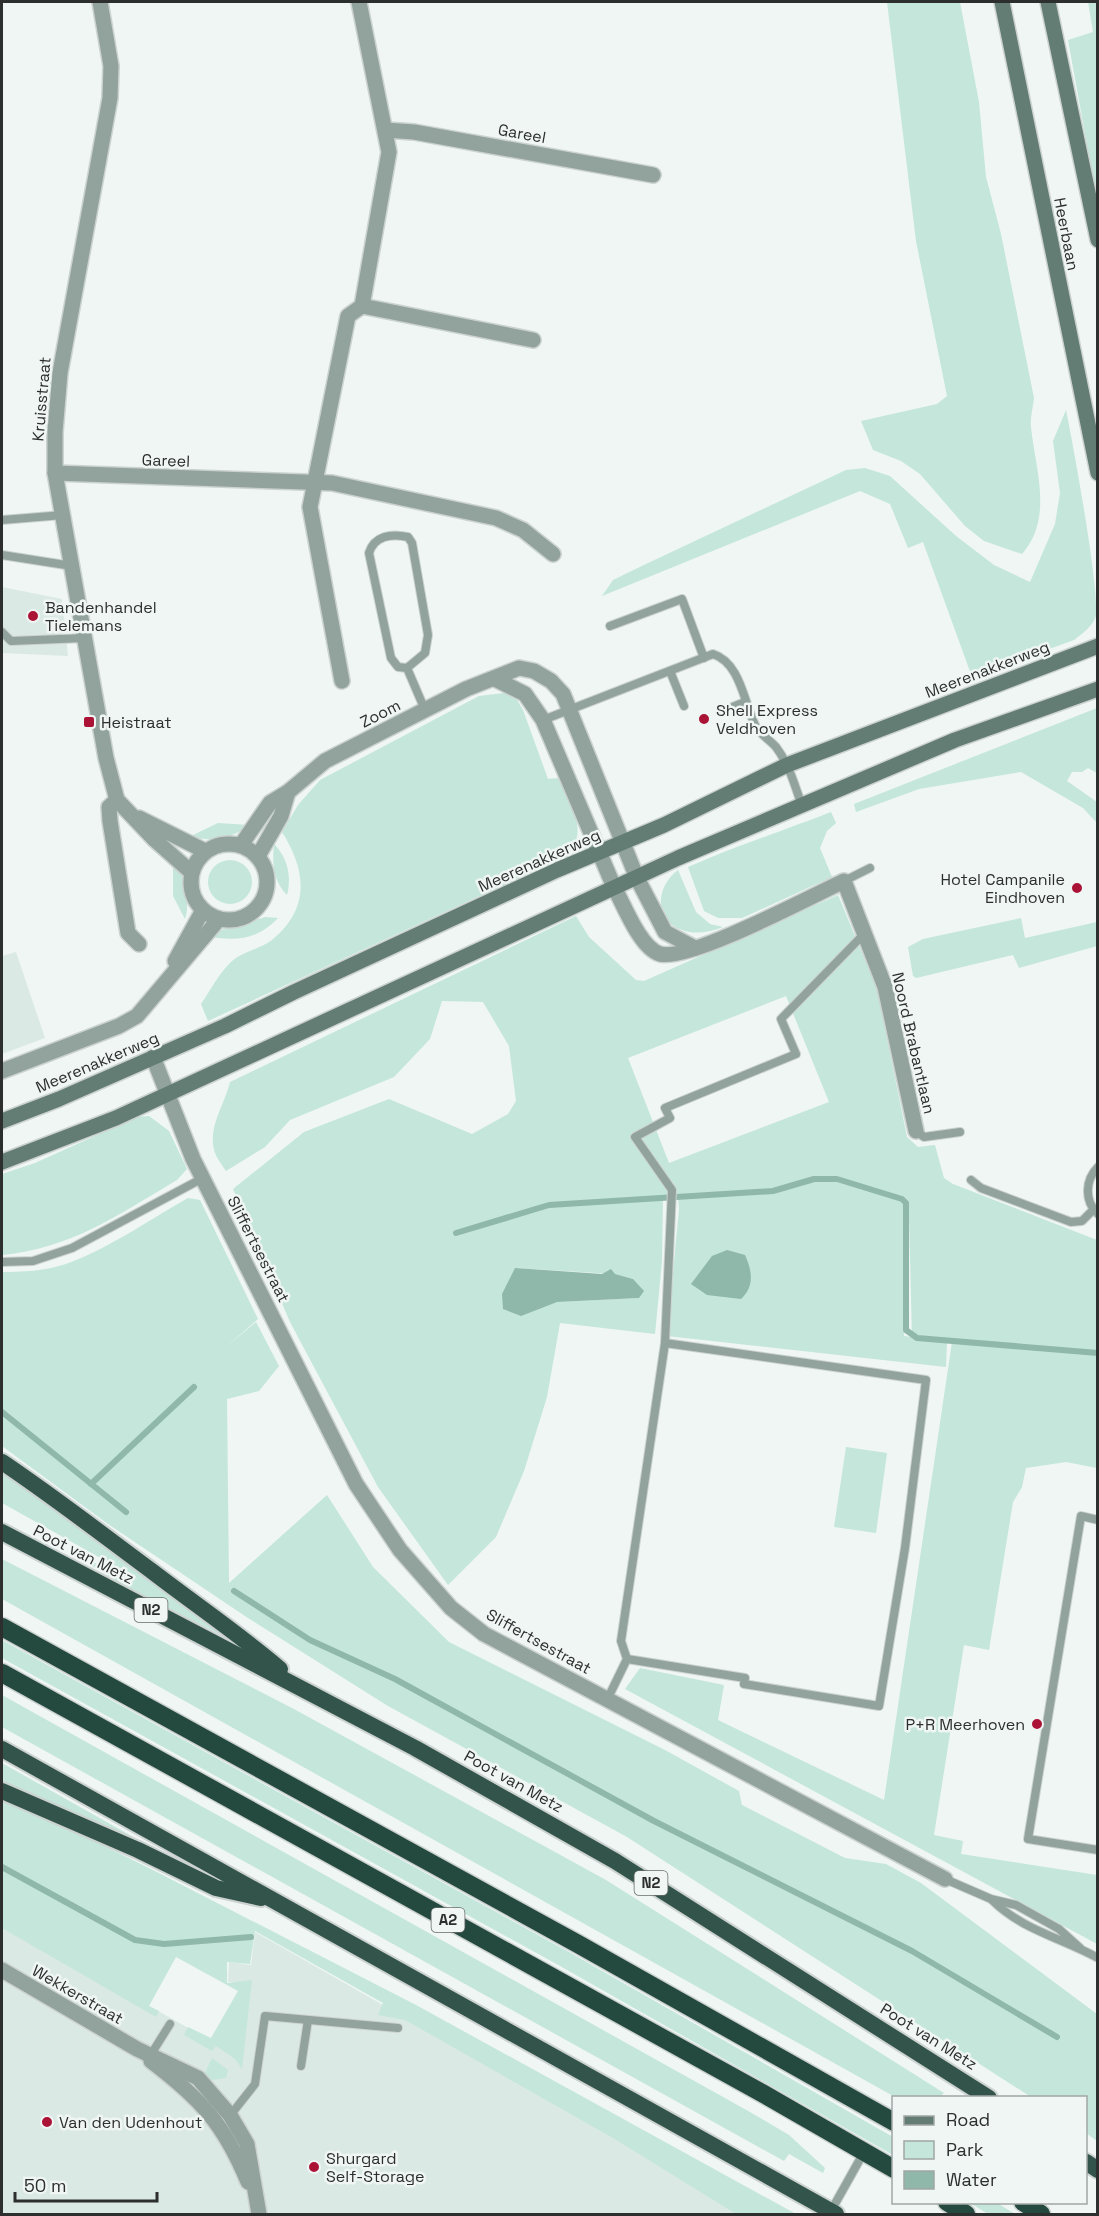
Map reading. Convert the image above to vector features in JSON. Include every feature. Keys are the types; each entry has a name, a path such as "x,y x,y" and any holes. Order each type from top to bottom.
{"highway":[{"name":"N2","path":"2,1462 45,1491 172,1587 236,1631 301,1687"},
{"name":"Poot van Metz","path":"2,1532 301,1687 615,1861 987,2096"},
{"name":"A2","path":"2,1627 598,1955 892,2121"},
{"name":"A2","path":"2,1673 892,2168"},
{"path":"2,1749 834,2213"},
{"path":"2,1791 138,1850 216,1888 271,1899"},
{"path":"950,2204 966,2214"},
{"path":"1026,2204 1041,2214"}],"main road":[{"name":"Heerbaan","path":"1002,2 1098,473"},
{"name":"Heerbaan","path":"1048,2 1098,240"},
{"name":"Meerenakkerweg","path":"2,1121 153,1058 787,765 1097,644"},
{"path":"2,1162 116,1118 614,887 955,740 1094,692"}],"street":[{"name":"Kruisstraat","path":"100,2 111,66 110,98 60,372 55,473 106,759 117,800 191,872"},
{"path":"342,681 310,507 312,484 348,316 362,306 389,152 359,2"},
{"name":"Gareel","path":"385,130 414,132 652,175"},
{"path":"362,306 532,340"},
{"name":"Gareel","path":"55,473 332,483 496,518 524,530 553,554"},
{"name":"Zoom","path":"241,845 270,803 288,792 325,761 466,689 519,668 534,671 551,681 570,709 637,878"},
{"path":"495,679 525,694 543,720 614,887 647,946 659,954 673,955 695,948 844,881"},
{"path":"258,856 281,816 288,792"},
{"name":"Kruisstraat","path":"117,800 110,807 110,821 128,933 139,944"},
{"name":"Kruisstraat","path":"132,815 205,851"},
{"path":"222,844 241,845 258,856 267,879 267,891 262,902 243,918 219,919 203,910 194,899 191,872 196,861 205,851 222,844"},
{"path":"637,878 665,932 695,948"},
{"name":"Noord Brabantlaan","path":"844,881 885,987 916,1131"},
{"path":"162,985 203,910"},
{"path":"2,1071 137,1016 219,919"},
{"name":"Sliffertsestraat","path":"153,1058 203,1178 356,1484 400,1550 451,1608 484,1635 945,1879"},
{"name":"Wekkerstraat","path":"2,1970 146,2054 225,2121 231,2143 258,2208"}],"lane":[{"path":"2,520 63,515"},
{"path":"401,535 408,537 412,543 428,635 425,653 407,668 398,667 391,658 369,553 372,543 377,538 401,535"},
{"path":"2,555 72,566"},
{"path":"610,626 682,599 704,658"},
{"path":"2,632 11,641 85,638"},
{"path":"543,720 713,654 724,658 733,670 758,730 775,746 787,765 802,807"},
{"path":"407,668 426,710"},
{"path":"670,671 684,706"},
{"path":"730,708 746,702"},
{"path":"844,881 870,868"},
{"path":"608,1700 627,1659 621,1641 665,1343 672,1190 635,1137 670,1118 665,1108 796,1054 781,1019 864,934"},
{"path":"916,1131 924,1137 960,1132"},
{"path":"970,1180 981,1188 1071,1222 1082,1221 1095,1212 1087,1190 1089,1179 1098,1167"},
{"path":"2,1262 33,1261 72,1248 203,1178"},
{"path":"627,1659 745,1678 744,1684 879,1706 905,1548 921,1425 926,1380 665,1343"},
{"path":"1098,1520 1081,1516 1028,1839 1098,1850"},
{"path":"945,1879 991,1899 1016,1905 1051,1924 1080,1948 1098,1958"},
{"path":"991,1899 1007,1914 1050,1938 1080,1948"},
{"path":"225,2121 255,2084 264,2016 398,2028"},
{"path":"301,2066 308,2020"},
{"path":"146,2054 170,2024"},
{"path":"834,2213 864,2152"}],"shaded area":[{"path":"2,587 62,599 68,656 2,653"},
{"path":"16,952 45,1038 2,1054 2,956"},
{"path":"2,1923 238,2056 249,1982 228,1982 229,1962 251,1965 255,1932 615,2137 740,2214 2,2214"}],"green space":[{"path":"887,2 960,2 979,102 986,177 1001,234 1034,398 1031,424 1040,509 1032,540 1022,554 984,541 965,526 920,474 901,461 873,450 861,421 937,404 947,396 916,241"},
{"path":"1088,2 1097,2 1097,200 1068,40 1093,32"},
{"path":"1066,410 1085,516 1096,600 1094,620 1087,630 1074,640 972,677 923,542 908,548 890,504 860,491 602,596 613,580 846,470 865,468 890,476 956,536 994,565 1030,582 1055,524 1060,493 1053,441"},
{"path":"504,693 517,700 523,710 548,779 558,778 573,808 578,829 577,839 564,857 208,1021 201,1004 223,971 235,959 272,940 285,928 293,915 299,902 300,874 290,846 282,832 298,805 320,780 479,696"},
{"path":"1097,708 1097,773 1088,768 1082,772 1072,772 1067,781 1097,802 1097,823 1083,808 1021,772 919,789 856,812 854,804"},
{"path":"831,812 836,823 827,831 820,848 832,877 742,918 718,918 704,911 688,867"},
{"path":"218,823 249,825 221,838 206,839 191,836"},
{"path":"274,844 287,867 289,881 287,895 276,878 273,858"},
{"path":"230,860 238,861 246,866 251,874 251,890 246,898 238,903 230,904 222,903 214,898 209,890 208,882 209,874 214,866 222,861"},
{"path":"173,864 181,875 186,890 185,919 173,896"},
{"path":"678,870 696,912 710,924 723,927 698,933 682,930 672,925 666,918 662,910 662,893 671,876"},
{"path":"838,895 877,989 907,1137 918,1147 935,1145 944,1178 953,1184 1097,1240 1097,1468 1066,1462 1026,1468 1022,1487 1013,1502 989,1650 964,1645 934,1835 963,1841 961,1854 1097,1875 1097,1944 625,1689 640,1668 724,1685 718,1720 884,1800 952,1342 947,1342 946,1367 667,1336 679,1209 678,1197 663,1198 662,1261 655,1334 560,1323 547,1397 524,1471 496,1537 448,1585 378,1487 290,1322 233,1189 304,1132 389,1099 472,1134 508,1114 516,1101 509,1046 483,1002 442,1001 430,1039 394,1077 290,1120 265,1147 226,1171 215,1153 213,1132 230,1082 576,916 589,937 636,980 644,981","holes":["786,996 829,1102 669,1163 628,1058","908,1217 909,1217 912,1337 904,1336","515,1268 614,1274 633,1279 638,1298 557,1302"]},
{"path":"265,917 278,918 263,930 247,937 230,939 210,937 228,927"},
{"path":"1021,918 1025,938 1097,922 1097,946 1019,968 1013,955 916,978 913,976 908,947 923,939"},
{"path":"149,1116 169,1131 187,1169 177,1180 94,1228 73,1237 51,1245 2,1255 2,1174 35,1163 137,1117"},
{"path":"188,1198 200,1200 258,1319 225,1348 256,1322 279,1366 259,1391 227,1399 229,1583 327,1495 373,1567 449,1642 665,1750 739,1791 742,1805 845,1858 886,1864 921,1883 1097,2014 1097,2141 1087,2134 1087,2096 1029,2096 627,1837 388,1706 245,1616 108,1524 2,1446 2,1272 50,1268 66,1264 113,1242"},
{"path":"846,1447 887,1453 876,1533 834,1527"},
{"path":"2,1470 233,1641 121,1584 76,1556 138,1579 2,1503"},
{"path":"2,1559 292,1708 606,1880 944,2093 941,2096 893,2096 2,1599"},
{"path":"2,1640 569,1952 892,2136 892,2154 560,1966 2,1658"},
{"path":"2,1695 750,2112 789,2135 825,2168 823,2173 789,2154 784,2161 2,1727"},
{"path":"2,1763 167,1856 2,1785"},
{"path":"2,1801 70,1829 416,2005 796,2214 736,2214 613,2138 405,2020 378,2015 383,2003 255,1931 250,1964 227,1962 227,1983 252,1980 242,2069 235,2059 216,2046 212,2051 184,2035 188,2027 211,2038 238,1991 176,1957 149,2006 159,2011 156,2017 2,1928"},
{"path":"212,2058 228,2070 226,2078 212,2080 204,2075"},
{"path":"972,2204 999,2204 1015,2214 988,2214"}],"water":[{"path":"727,1250 745,1255 749,1267 751,1278 749,1289 741,1299 707,1295 691,1284 712,1256"},
{"path":"515,1268 602,1274 611,1269 615,1274 633,1279 644,1291 639,1298 557,1302 521,1316 503,1309 502,1294"}],"waterway":[{"path":"456,1233 549,1205 773,1191 814,1179 837,1179 902,1199 906,1203 906,1330 917,1338 1098,1353"},
{"path":"91,1484 194,1387"},
{"path":"2,1412 126,1512"},
{"path":"234,1591 310,1640 395,1679 654,1821 912,1951 1057,2037"},
{"path":"2,1867 135,1940 164,1944 251,1937"}],"place":[{"name":"Bandenhandel Tielemans","path":"33,616"},
{"name":"Shell Express Veldhoven","path":"704,719"},
{"name":"Heistraat","path":"89,722"},
{"name":"Hotel Campanile Eindhoven","path":"1077,888"},
{"name":"P+R Meerhoven","path":"1037,1724"},
{"name":"Van den Udenhout","path":"47,2122"},
{"name":"Shurgard Self-Storage","path":"314,2167"}]}
